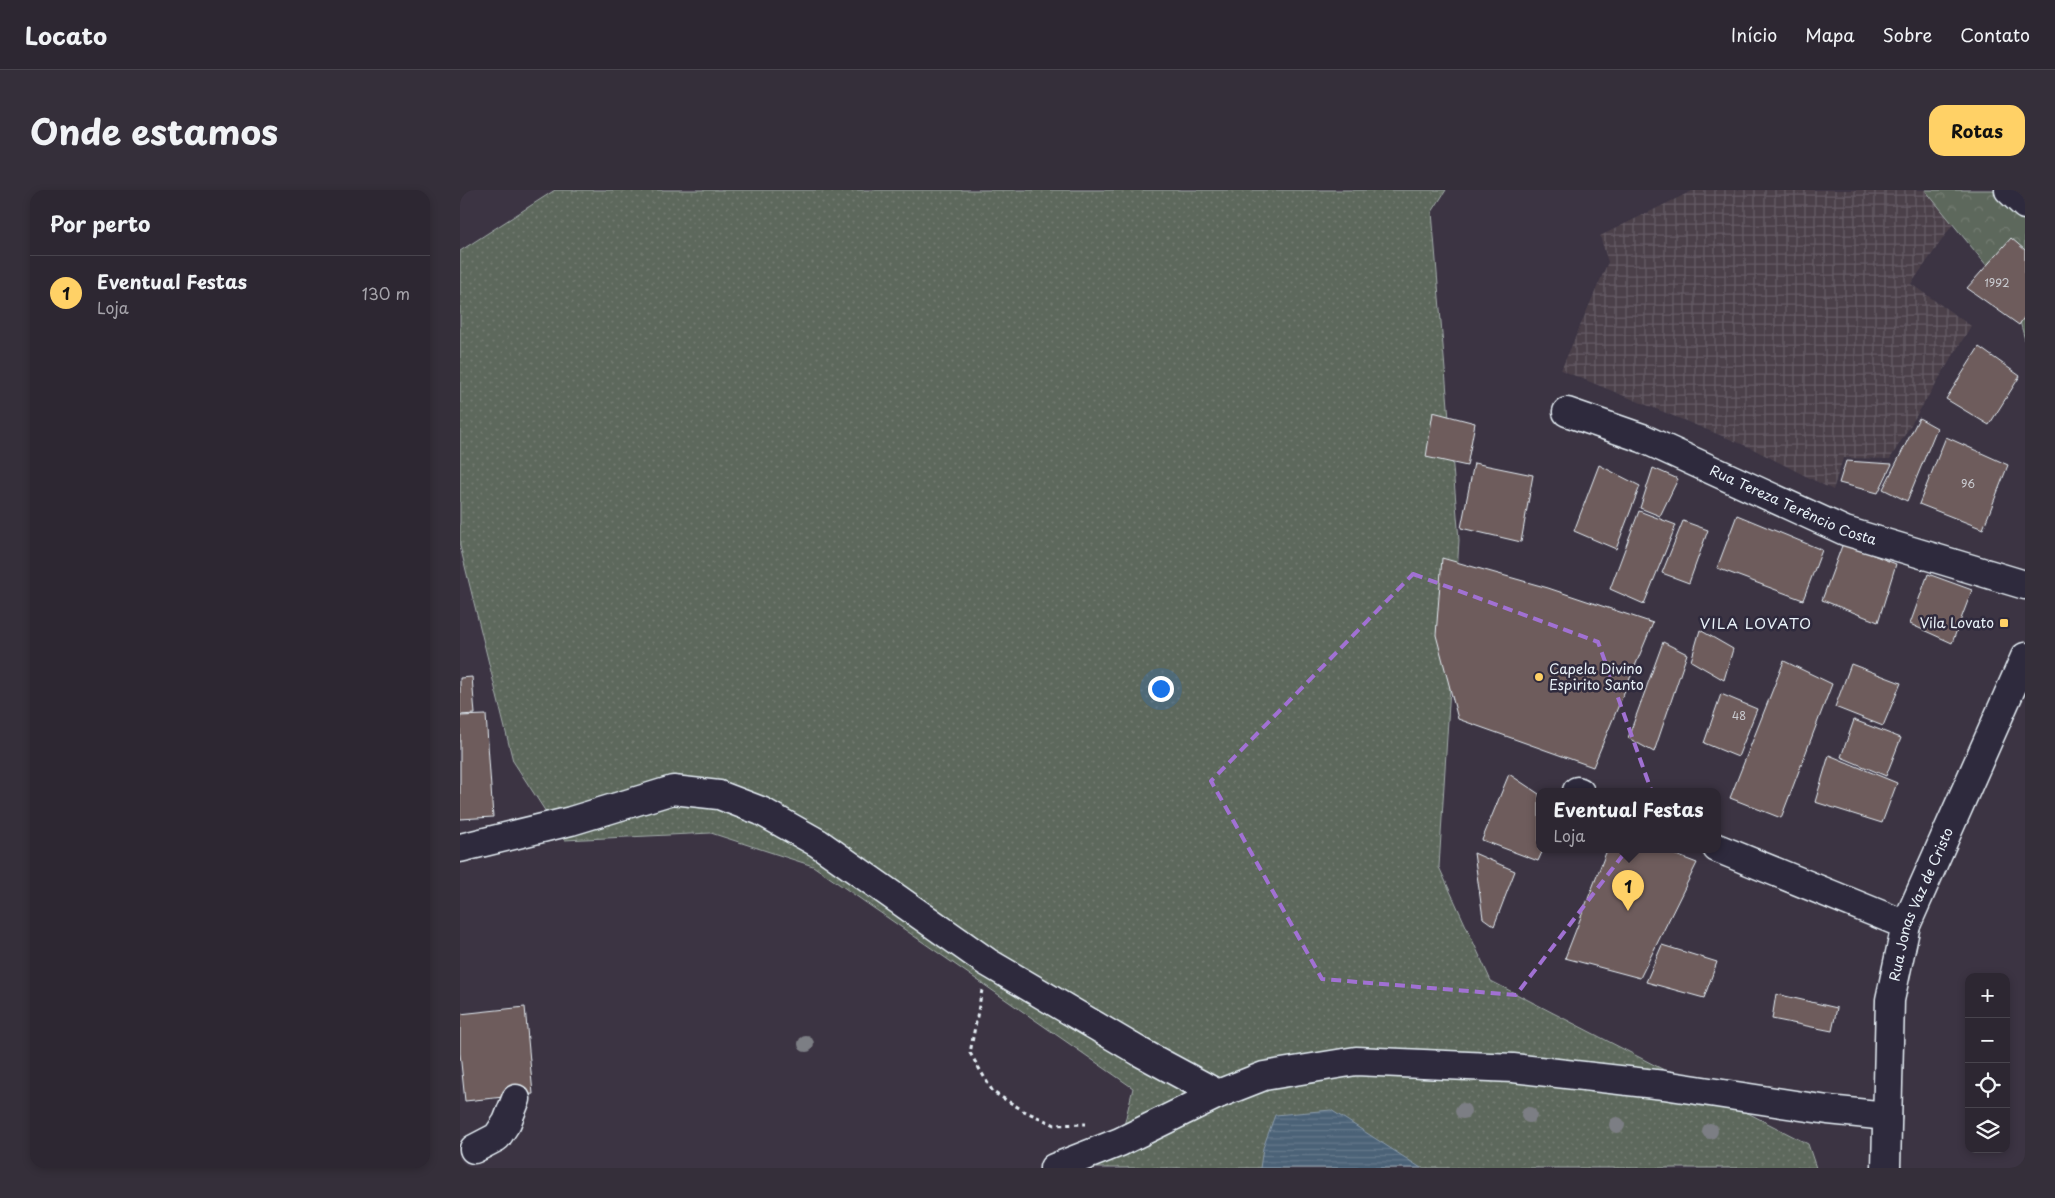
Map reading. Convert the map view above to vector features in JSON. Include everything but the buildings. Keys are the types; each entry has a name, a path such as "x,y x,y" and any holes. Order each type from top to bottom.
{"street":[{"path":"2009,190 2025,205"},
{"name":"Rua Tereza Terêncio Costa","path":"1567,412 1642,438 1845,531 2025,585"},
{"name":"Rua Jonas Vaz de Cristo","path":"1886,1168 1890,1000 1906,925 2025,657"},
{"path":"460,848 571,822 672,790 719,795 761,811 818,843 987,962 1140,1052 1218,1094"},
{"path":"1721,850 1906,925"},
{"path":"1054,1168 1120,1142 1218,1094 1264,1076 1356,1061 1513,1068 1664,1085 1828,1110 1887,1116"},
{"path":"472,1152 497,1137 507,1122 516,1099"}],"path":[{"path":"987,962 970,1053 993,1092 1024,1111 1055,1125 1089,1124"}],"highlighted area":[{"path":"1413,574 1598,642 1658,809 1516,995 1322,979 1211,781"}],"shaded area":[{"path":"1694,190 1939,190 1963,210 1911,284 1971,326 1890,459 1843,458 1833,490 1749,447 1561,370 1608,262 1600,236"}],"green space":[{"path":"555,190 1446,190 1432,212 1459,540 1439,867 1491,981 1808,1144 1816,1168 1087,1168 1117,1155 1133,1088 813,866 711,833 564,840 513,761 460,546 460,251"},
{"path":"1925,190 2025,190 2025,340 2014,299"}],"water":[{"path":"1331,1110 1421,1168 1260,1168 1263,1148 1275,1115"}],"place":[{"name":"Vila Lovato","path":"2004,623"},
{"name":"Capela Divino Espirito Santo","path":"1539,677"},
{"name":"Eventual Festas","path":"1628,911"}],"district":[{"name":"VILA LOVATO","path":"1756,624"}]}
